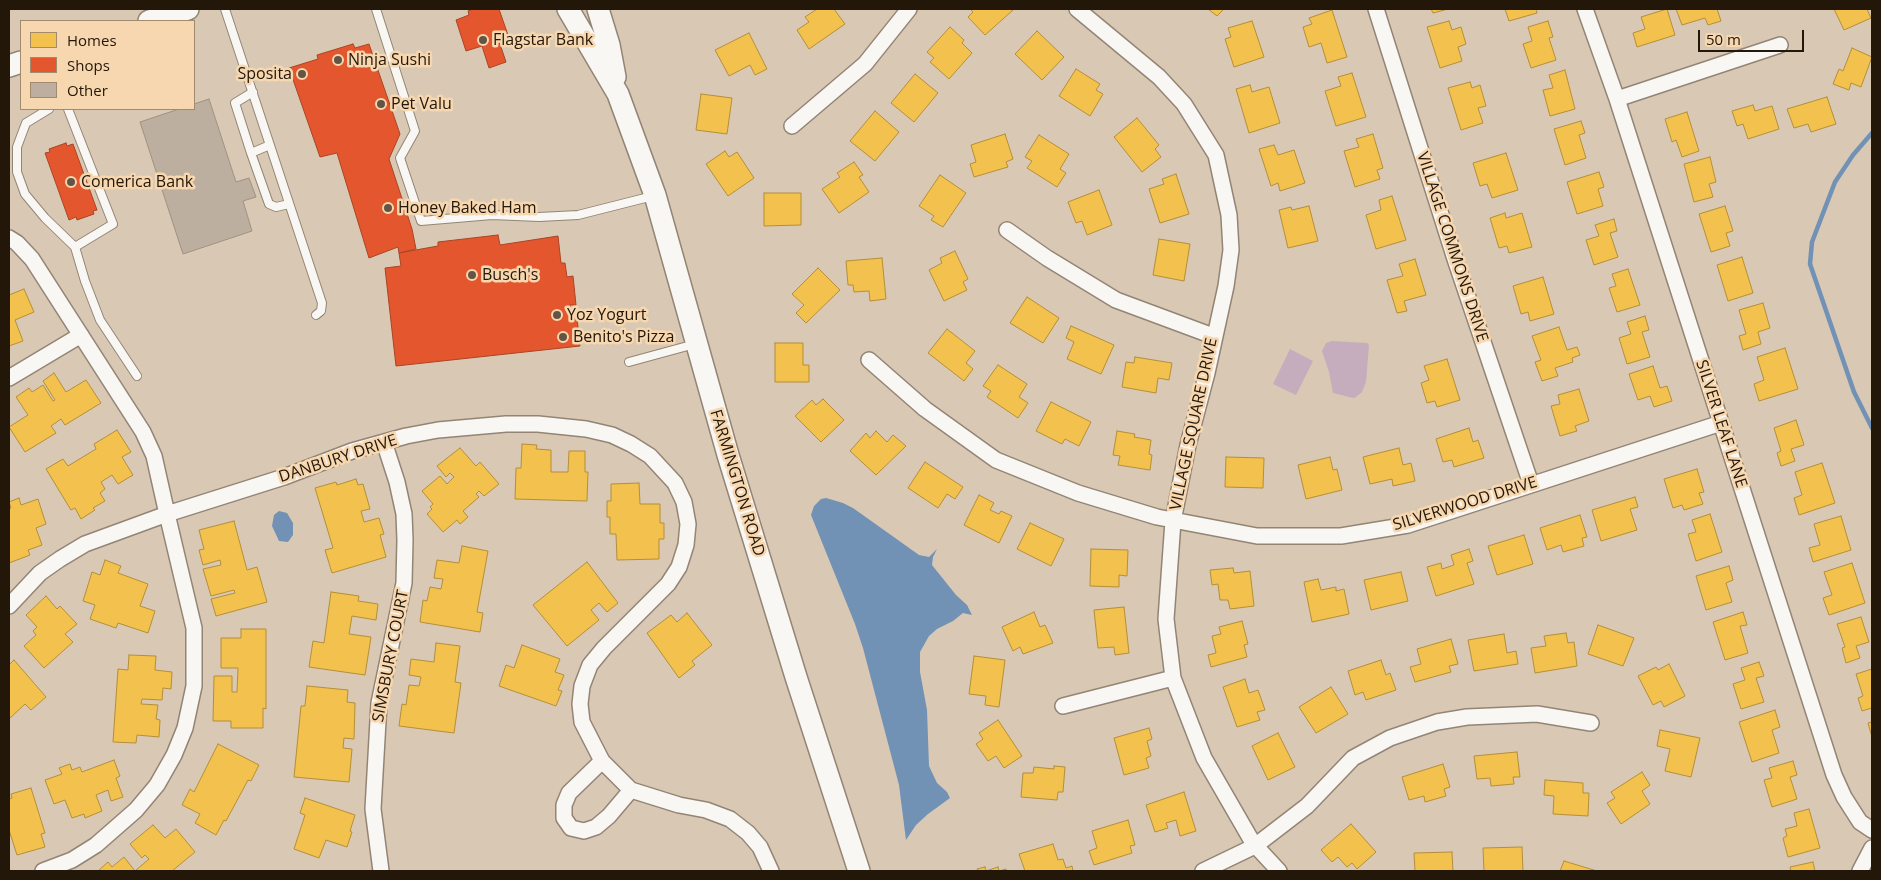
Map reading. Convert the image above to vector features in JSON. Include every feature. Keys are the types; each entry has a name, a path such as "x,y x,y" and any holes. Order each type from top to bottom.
{"street":[{"path":"152,20 188,9"},
{"name":"FARMINGTON ROAD","path":"568,9 618,94"},
{"path":"792,126 866,64 909,9"},
{"name":"VILLAGE SQUARE DRIVE","path":"1077,9 1159,77 1184,104 1216,155 1229,215 1231,250 1226,286 1213,336 1207,373 1188,445 1173,521 1166,619 1173,678 1204,758 1255,846 1278,871"},
{"name":"VILLAGE COMMONS DRIVE","path":"1376,9 1455,260 1531,484"},
{"name":"SILVER LEAF LANE","path":"1585,9 1617,99 1834,775 1844,797 1860,822 1872,830"},
{"name":"FARMINGTON ROAD","path":"601,10 618,94 655,195 728,455 784,640 859,871"},
{"path":"1617,99 1780,45"},
{"path":"1008,230 1047,258 1116,300 1213,336"},
{"path":"9,238 17,243 32,259 143,432 154,456 194,628 194,686 185,728 174,755 157,785 136,810 96,845 72,860 43,871"},
{"path":"9,378 81,335"},
{"name":"SILVERWOOD DRIVE","path":"869,360 925,408 996,460 1078,493 1173,521 1258,536 1340,536 1408,525 1721,423"},
{"name":"DANBURY DRIVE","path":"9,606 40,573 60,558 85,544 166,514 284,478 352,451 438,430 506,424 538,424 586,429 612,435 650,456 675,483 684,502 688,524 686,546 679,567 668,584 590,666 582,686 580,704 582,722 602,761 631,790 679,805 706,810 730,819 748,833 760,847 771,871"},
{"name":"SIMSBURY COURT","path":"378,870 373,809 378,713 404,583 405,540 404,514 384,442"},
{"path":"1062,706 1173,678"},
{"path":"1203,871 1255,846 1307,806 1353,758 1390,738 1437,722 1467,717 1537,714 1592,723"},
{"path":"602,761 569,793 564,805 564,818 571,828 584,831 596,827 609,816 631,790"},
{"path":"1860,871 1872,848"}],"lane":[{"path":"225,9 322,303 321,311 316,315"},
{"path":"376,9 415,131 400,158 420,221 492,215 539,217 578,215 655,195"},
{"path":"253,92 235,103 268,204 276,207 289,204"},
{"path":"47,110 26,123 17,147 17,172 25,194 45,218 75,247 85,281 100,320 137,376"},
{"path":"68,110 113,224 75,247"},
{"path":"251,152 270,146"},
{"path":"629,362 697,344"}],"shaded area":[{"path":"1332,341 1367,343 1369,345 1366,382 1362,392 1356,397 1333,393 1322,351 1326,343"},
{"path":"1290,349 1313,361 1296,395 1273,384"}],"water":[{"path":"826,498 853,508 919,555 929,557 937,549 932,565 956,595 967,605 972,615 963,613 953,621 937,629 929,636 920,652 920,672 927,710 929,766 937,783 947,792 950,798 916,825 906,840 899,785 863,648 811,515 814,506 821,499"},
{"path":"279,511 287,513 293,523 293,535 288,542 279,541 272,526 274,515"}],"building: Homes":[{"path":"817,9 834,9 845,24 809,49 797,30 809,22 805,17"},
{"path":"970,9 1013,10 985,35 968,17 973,12"},
{"path":"1208,9 1224,9 1217,16"},
{"path":"1431,9 1448,9 1433,13"},
{"path":"1505,9 1536,9 1537,13 1509,21"},
{"path":"1667,9 1675,35 1637,47 1633,33 1645,29 1641,17"},
{"path":"1676,9 1717,9 1721,21 1708,25 1705,18 1682,25"},
{"path":"1834,9 1867,9 1871,18 1844,30"},
{"path":"1332,10 1347,57 1327,63 1321,43 1309,47 1303,27 1312,24 1309,18"},
{"path":"1252,21 1264,57 1234,67 1225,39 1231,37 1228,28"},
{"path":"1449,21 1452,30 1461,27 1466,44 1458,47 1462,61 1440,68 1427,27"},
{"path":"1548,21 1553,37 1549,38 1556,60 1531,68 1523,44 1532,41 1528,27"},
{"path":"950,27 964,40 962,43 972,53 949,79 930,62 934,58 927,52"},
{"path":"1037,31 1064,57 1042,80 1015,54"},
{"path":"749,33 767,69 755,75 750,65 729,76 715,50"},
{"path":"1852,48 1872,57 1861,87 1851,83 1849,90 1833,84 1839,69 1843,71"},
{"path":"1076,69 1100,84 1096,90 1103,94 1090,116 1059,96"},
{"path":"1565,70 1575,109 1550,116 1543,90 1553,88 1549,75"},
{"path":"1352,73 1366,117 1336,126 1325,91 1341,86 1338,77"},
{"path":"915,74 938,93 914,122 891,103"},
{"path":"1470,82 1472,88 1480,85 1486,106 1478,108 1483,123 1461,130 1448,88"},
{"path":"1250,85 1252,92 1269,87 1280,123 1249,133 1236,89"},
{"path":"701,94 732,98 727,134 696,130"},
{"path":"1827,97 1836,124 1811,132 1808,124 1794,128 1787,109"},
{"path":"1753,105 1755,111 1772,106 1779,129 1748,139 1743,124 1737,126 1732,111"},
{"path":"875,111 899,132 875,161 850,141"},
{"path":"1687,112 1699,151 1682,157 1676,140 1672,142 1665,119"},
{"path":"1137,118 1159,145 1155,149 1161,157 1142,172 1114,137"},
{"path":"1581,121 1585,133 1579,135 1586,158 1565,165 1554,129"},
{"path":"1005,134 1013,159 1006,162 1008,167 974,177 970,164 976,162 971,145"},
{"path":"1373,134 1383,168 1377,170 1380,179 1355,187 1344,151 1359,147 1356,139"},
{"path":"1039,135 1069,154 1060,169 1066,173 1057,187 1027,168 1032,161 1025,157"},
{"path":"1274,145 1278,155 1294,150 1305,183 1280,191 1278,183 1271,186 1259,149"},
{"path":"725,151 729,157 737,152 754,178 728,196 706,164"},
{"path":"1506,153 1518,190 1492,198 1487,184 1480,186 1473,163"},
{"path":"1710,157 1716,182 1709,184 1713,197 1694,202 1684,164"},
{"path":"854,162 863,175 859,177 869,192 839,213 822,189 840,177 837,173"},
{"path":"1599,172 1604,187 1598,189 1603,206 1577,214 1567,182"},
{"path":"1176,174 1189,214 1160,223 1149,189 1164,184 1162,179"},
{"path":"940,175 966,193 943,227 931,220 934,216 919,206"},
{"path":"1099,190 1112,225 1087,235 1082,221 1076,223 1068,202"},
{"path":"764,193 801,193 801,225 764,226"},
{"path":"1392,196 1406,240 1376,249 1366,215 1381,210 1379,200"},
{"path":"1309,206 1318,241 1288,248 1279,210 1291,207 1292,210"},
{"path":"1725,206 1733,231 1726,233 1730,246 1711,252 1699,214"},
{"path":"1505,213 1506,218 1522,213 1532,247 1509,253 1507,246 1499,248 1490,218"},
{"path":"1614,219 1617,231 1610,233 1618,257 1594,265 1586,240 1599,236 1595,225"},
{"path":"1159,239 1190,244 1184,281 1153,275"},
{"path":"955,251 968,279 963,282 967,290 944,301 929,270 942,263 940,258"},
{"path":"1742,257 1753,293 1728,301 1717,265"},
{"path":"882,258 886,299 870,301 869,291 854,292 853,285 848,285 846,261"},
{"path":"1415,259 1426,295 1404,301 1407,311 1397,313 1387,280 1403,276 1399,264"},
{"path":"818,268 840,290 806,323 796,313 804,305 792,294"},
{"path":"1628,269 1640,305 1617,312 1609,288 1616,286 1612,274"},
{"path":"1543,277 1554,314 1530,321 1528,312 1521,314 1513,286"},
{"path":"24,289 34,312 15,320 23,341 9,346 9,295"},
{"path":"1027,297 1059,318 1043,343 1010,323"},
{"path":"1763,303 1770,328 1758,332 1761,344 1743,350 1739,336 1746,334 1739,310"},
{"path":"1645,316 1649,330 1642,332 1650,357 1627,364 1619,338 1631,334 1627,322"},
{"path":"1071,326 1114,345 1101,374 1067,359 1074,342 1066,338"},
{"path":"1559,327 1567,350 1577,347 1580,355 1572,358 1573,362 1555,368 1558,376 1542,381 1535,362 1541,360 1532,336"},
{"path":"947,329 975,351 966,363 973,369 964,381 928,353"},
{"path":"775,343 803,343 803,365 809,365 809,382 775,382"},
{"path":"1785,348 1798,389 1759,401 1754,384 1764,380 1757,357"},
{"path":"1135,357 1172,363 1169,380 1158,378 1156,393 1122,387 1126,362 1134,363"},
{"path":"1447,359 1460,400 1437,407 1435,401 1427,403 1421,383 1429,380 1424,366"},
{"path":"998,365 1027,384 1019,397 1028,403 1018,418 987,397 991,391 983,386"},
{"path":"1653,366 1660,388 1667,386 1672,401 1654,407 1650,396 1638,400 1629,374"},
{"path":"54,373 66,392 86,380 101,403 65,425 61,419 51,426 56,433 25,452 9,427 28,415 16,397 29,388 32,392 43,385 53,401 55,400 43,381"},
{"path":"1579,389 1589,421 1575,426 1577,431 1560,436 1551,406 1560,404 1558,395"},
{"path":"823,399 844,420 821,442 795,416 812,400 816,405"},
{"path":"1051,402 1091,422 1079,446 1065,439 1062,444 1036,431"},
{"path":"1796,420 1804,445 1791,449 1795,461 1781,466 1777,453 1781,451 1774,428"},
{"path":"1469,428 1473,442 1478,440 1484,458 1454,467 1452,460 1443,462 1436,439"},
{"path":"117,430 131,452 122,457 133,475 118,484 112,475 101,482 105,489 100,493 105,501 93,508 95,510 81,519 75,508 71,510 46,469 63,459 68,466 96,449 94,444"},
{"path":"876,431 887,442 893,435 906,446 876,475 850,451 866,433 870,438"},
{"path":"1117,431 1135,434 1134,437 1151,440 1149,454 1152,455 1150,470 1118,465 1120,456 1113,455"},
{"path":"522,444 537,445 536,449 551,450 551,472 568,472 569,451 585,451 585,472 588,472 587,501 515,499 516,468 521,468"},
{"path":"460,448 476,466 480,462 499,484 484,496 479,491 476,494 479,497 463,511 468,517 460,524 457,520 443,532 427,514 432,509 430,507 433,504 422,491 440,476 447,484 454,477 450,473 446,477 437,466"},
{"path":"1399,448 1403,465 1411,463 1415,481 1393,486 1392,479 1370,484 1363,457"},
{"path":"1226,457 1264,458 1263,488 1225,487"},
{"path":"1330,457 1333,470 1337,469 1342,490 1306,499 1298,465"},
{"path":"925,462 963,487 955,499 947,494 938,508 908,488"},
{"path":"1822,463 1835,503 1799,515 1794,498 1802,495 1795,472"},
{"path":"1697,469 1704,492 1699,493 1703,504 1684,510 1682,505 1673,508 1664,479"},
{"path":"356,479 358,485 363,484 370,509 361,511 364,522 379,518 384,534 380,535 386,557 332,573 325,550 333,548 315,488 336,482 337,485"},
{"path":"639,483 640,504 660,504 660,523 664,523 664,539 659,539 659,559 617,560 616,534 610,534 610,517 607,517 607,501 611,501 611,484"},
{"path":"979,495 994,503 990,510 999,514 1001,511 1012,516 999,543 964,525"},
{"path":"1635,497 1638,507 1630,509 1637,530 1601,541 1592,510"},
{"path":"19,498 21,505 38,499 46,524 36,528 42,545 28,550 30,555 9,563 9,509 11,508 9,502"},
{"path":"1710,514 1722,552 1696,561 1688,534 1696,532 1692,520"},
{"path":"1580,515 1587,537 1582,538 1584,546 1563,552 1561,545 1547,550 1540,528"},
{"path":"1841,516 1851,550 1813,562 1809,548 1820,545 1814,524"},
{"path":"234,521 247,570 257,567 267,602 216,616 211,599 235,593 234,590 211,596 203,569 221,565 220,560 203,565 199,550 204,549 199,530"},
{"path":"1030,523 1064,539 1051,566 1017,549"},
{"path":"1524,535 1533,564 1497,575 1488,546"},
{"path":"462,546 488,551 477,612 483,613 480,632 420,622 423,600 427,601 430,587 441,589 443,579 434,578 437,560 459,563"},
{"path":"1091,549 1128,550 1127,576 1119,575 1119,587 1090,586"},
{"path":"1469,549 1473,561 1467,563 1474,584 1436,596 1427,567 1441,563 1442,569 1454,565 1451,555"},
{"path":"105,560 121,566 118,573 148,584 140,606 155,611 148,633 118,623 116,628 90,619 95,605 83,601 92,572 100,575"},
{"path":"587,562 618,603 607,612 599,603 591,610 599,620 567,646 533,605"},
{"path":"1852,563 1865,603 1829,615 1823,598 1832,595 1824,572"},
{"path":"1729,566 1733,580 1726,583 1732,602 1706,610 1696,576"},
{"path":"1233,568 1234,573 1250,571 1254,606 1230,609 1228,600 1220,600 1218,584 1212,585 1210,570"},
{"path":"1401,572 1408,601 1371,610 1364,580"},
{"path":"1318,579 1321,590 1336,587 1336,591 1344,589 1349,614 1312,622 1304,582"},
{"path":"331,592 359,596 358,601 378,604 376,620 352,616 349,634 371,637 365,675 309,667 313,641 324,643"},
{"path":"46,596 57,609 60,606 77,624 65,634 73,642 44,668 24,646 36,635 33,631 37,627 26,615"},
{"path":"1124,607 1129,653 1115,655 1114,647 1098,648 1094,610"},
{"path":"1034,612 1040,627 1045,625 1053,643 1023,654 1020,647 1013,651 1002,627"},
{"path":"1743,612 1747,625 1740,626 1748,653 1725,660 1713,622"},
{"path":"687,613 712,645 692,661 695,665 679,678 647,633 671,615 677,622"},
{"path":"1861,617 1869,642 1856,646 1860,658 1846,663 1842,648 1845,647 1837,624"},
{"path":"1242,621 1248,644 1244,645 1247,657 1211,667 1208,655 1216,653 1212,636 1221,634 1219,627"},
{"path":"1598,625 1634,638 1623,666 1588,654"},
{"path":"241,629 266,629 266,709 263,708 263,728 231,728 231,721 213,721 214,676 232,676 232,692 237,692 238,668 221,668 221,638 241,638"},
{"path":"1566,633 1568,643 1574,642 1577,666 1535,673 1531,648 1546,646 1544,636"},
{"path":"1504,634 1507,653 1516,651 1518,664 1474,671 1468,640"},
{"path":"1451,639 1458,664 1449,666 1451,672 1415,682 1410,667 1421,664 1417,649"},
{"path":"436,643 460,646 455,682 461,683 454,733 399,726 402,704 406,705 409,685 419,686 421,677 409,675 411,659 434,662"},
{"path":"522,645 560,659 555,672 564,675 558,690 562,691 556,706 499,686 506,665 514,668"},
{"path":"129,655 156,656 155,670 172,672 171,689 163,688 162,700 142,699 141,704 158,705 156,719 160,720 159,737 137,735 136,743 113,742 118,669 128,670"},
{"path":"974,656 1005,660 999,707 985,705 986,696 969,694"},
{"path":"14,660 46,697 31,710 25,704 9,719 9,662 10,664"},
{"path":"1381,660 1386,675 1390,673 1396,690 1366,700 1363,692 1355,695 1348,671"},
{"path":"1759,662 1764,676 1756,678 1764,702 1741,709 1733,684 1745,680 1741,668"},
{"path":"1669,664 1685,696 1664,707 1661,701 1653,705 1638,676 1656,667 1658,670"},
{"path":"1872,669 1872,708 1862,711 1858,698 1863,696 1856,674"},
{"path":"1245,679 1249,693 1258,690 1265,710 1257,712 1260,720 1237,727 1223,687"},
{"path":"307,686 348,690 347,702 355,703 354,739 344,738 343,748 352,749 349,782 294,777 301,706 305,706"},
{"path":"1331,687 1348,714 1316,733 1299,707"},
{"path":"1775,710 1780,727 1772,730 1779,753 1752,762 1739,722"},
{"path":"998,720 1022,756 1004,768 996,756 988,761 976,744 983,739 979,733"},
{"path":"1872,722 1872,737 1868,723"},
{"path":"1149,728 1152,739 1147,741 1151,756 1146,758 1149,768 1124,775 1114,738"},
{"path":"1660,730 1700,738 1691,777 1665,771 1670,749 1657,746"},
{"path":"1278,733 1295,767 1268,780 1252,746"},
{"path":"218,744 259,765 251,781 248,780 226,821 224,820 216,835 195,823 200,814 182,805 190,789 194,792"},
{"path":"1517,752 1520,777 1513,777 1514,784 1491,786 1490,778 1477,779 1474,756"},
{"path":"114,760 120,776 116,778 123,797 111,801 108,790 96,795 102,811 85,818 84,814 72,818 65,800 54,804 45,780 62,774 59,768 70,764 72,770 80,767 82,772"},
{"path":"1793,761 1797,775 1790,777 1797,799 1772,807 1764,780 1772,778 1769,768"},
{"path":"1443,764 1450,787 1444,789 1446,796 1425,802 1424,796 1409,800 1402,777"},
{"path":"1054,766 1065,767 1063,792 1058,792 1057,800 1021,797 1023,773 1033,773 1034,767 1054,769"},
{"path":"1642,772 1650,785 1642,791 1650,804 1621,824 1607,803 1615,798 1611,792"},
{"path":"1545,780 1583,783 1583,793 1589,793 1588,816 1553,814 1554,796 1544,795"},
{"path":"31,788 45,833 41,834 45,847 17,855 9,830 9,799 12,798 11,794"},
{"path":"1184,792 1196,831 1180,836 1176,820 1166,823 1168,828 1155,832 1146,805"},
{"path":"305,798 355,815 347,847 326,840 319,858 294,849 305,815 300,813"},
{"path":"1809,809 1820,848 1788,857 1783,838 1787,836 1785,829 1797,826 1794,813"},
{"path":"1128,820 1135,845 1130,846 1132,853 1094,865 1089,851 1097,848 1092,831"},
{"path":"1351,824 1376,852 1357,869 1352,863 1347,867 1338,857 1332,862 1321,850"},
{"path":"153,825 165,838 176,829 195,852 172,871 135,871 149,859 145,855 142,858 130,844"},
{"path":"1053,844 1058,860 1063,859 1066,868 1072,866 1073,871 1025,871 1019,854"},
{"path":"1522,847 1523,871 1484,871 1483,848"},
{"path":"1452,852 1453,871 1415,871 1414,853"},
{"path":"124,857 135,871 98,871 108,862 112,867"},
{"path":"1564,861 1597,871 1560,871"},
{"path":"1813,862 1815,871 1791,871 1790,867"},
{"path":"985,867 986,871 978,871 977,869"},
{"path":"998,867 999,871 986,871"}],"building: Shops":[{"name":"Flagstar Bank","path":"473,9 499,9 509,38 499,41 506,62 489,68 482,46 466,51 456,20 469,15 468,11"},
{"path":"353,44 355,48 369,44 400,134 389,159 412,229 416,249 399,253 398,247 369,258 337,153 320,157 289,68 318,59 317,55"},
{"name":"Comerica Bank","path":"66,143 67,146 73,144 97,210 93,211 94,214 77,220 76,217 69,220 45,153 50,152 49,149"},
{"path":"498,235 500,245 558,236 561,263 565,263 567,277 573,276 576,305 570,305 572,319 577,318 580,346 396,366 385,268 401,266 399,253 438,246 438,242"}],"building: Other":[{"path":"209,99 236,182 249,178 256,197 243,201 252,231 183,254 140,122 176,110 195,110 195,104"}],"waterway":[{"path":"1872,133 1853,155 1835,182 1812,242 1810,264 1854,392 1872,428"}],"place":[{"name":"Flagstar Bank","path":"483,40"},
{"name":"Ninja Sushi","path":"338,60"},
{"name":"Sposita","path":"302,74"},
{"name":"Pet Valu","path":"381,104"},
{"name":"Comerica Bank","path":"71,182"},
{"name":"Honey Baked Ham","path":"388,208"},
{"name":"Busch's","path":"472,275"},
{"name":"Yoz Yogurt","path":"557,315"},
{"name":"Benito's Pizza","path":"563,337"}]}
